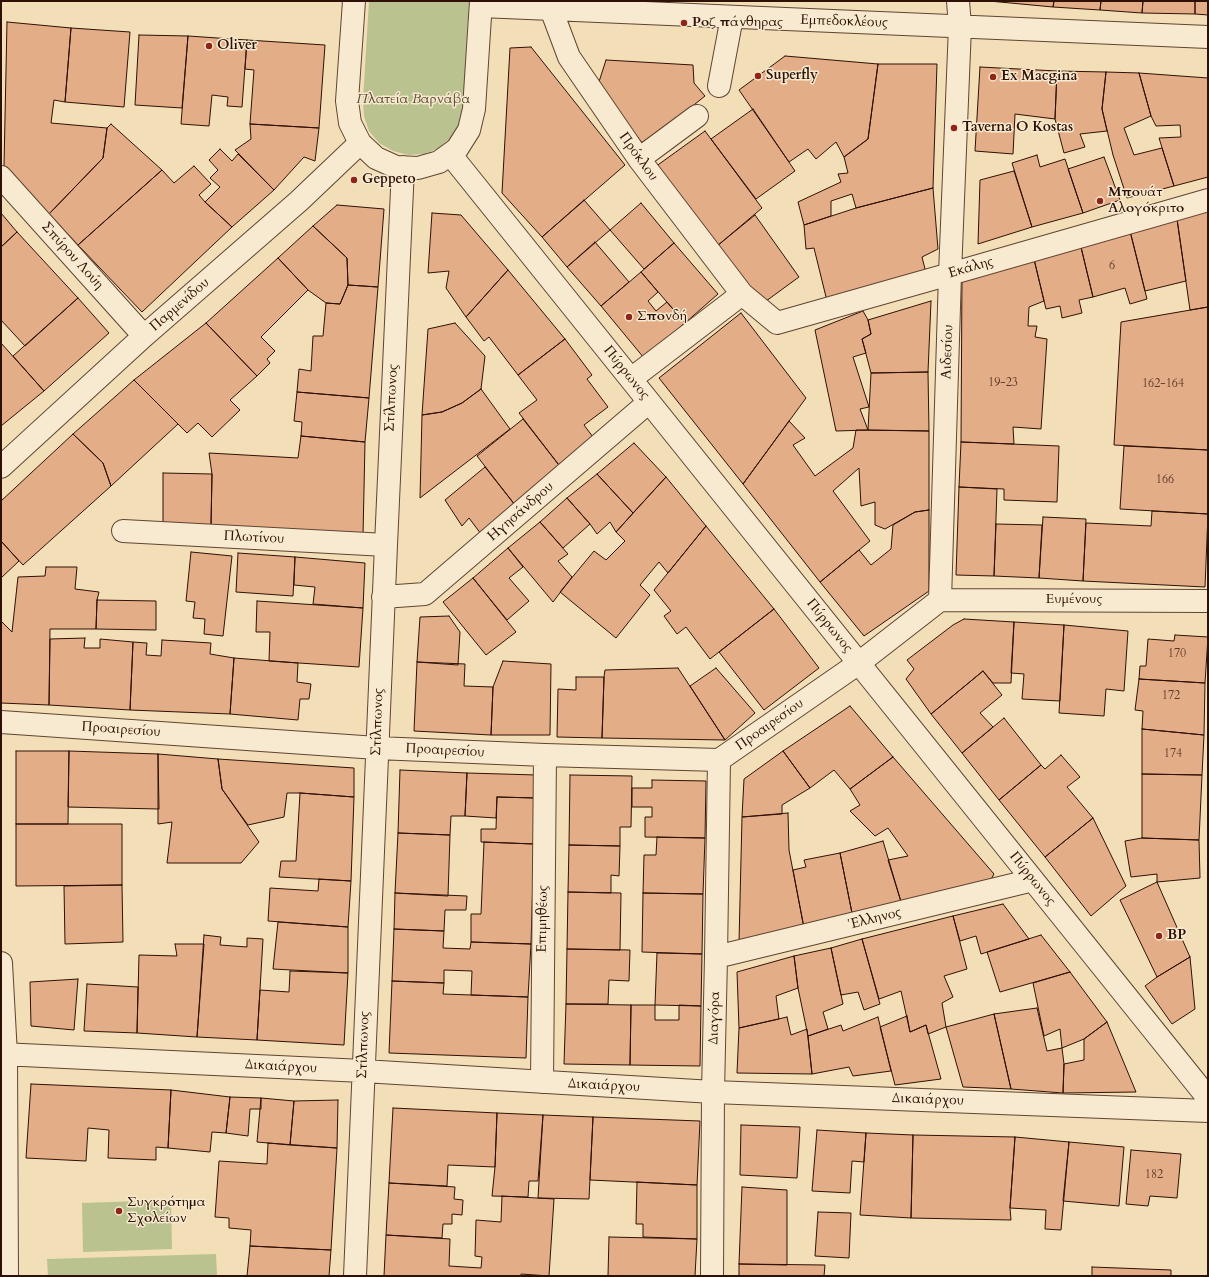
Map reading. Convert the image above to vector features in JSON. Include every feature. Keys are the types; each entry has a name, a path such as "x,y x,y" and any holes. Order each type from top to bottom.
{"street":[{"path":"354,1 347,101 350,123 360,143 376,158 396,167 418,168 439,162 457,149 469,130 474,109 481,4"},
{"name":"Αιδεσίου","path":"940,600 950,274 960,26 958,1"},
{"name":"Εμπεδοκλέους","path":"481,4 551,9 1208,37"},
{"name":"Πρόκλου","path":"551,9 569,58 639,159 742,294"},
{"path":"719,86 732,17"},
{"path":"639,159 697,116"},
{"name":"Παρμενίδου","path":"1,467 144,336 299,201 360,143"},
{"name":"Πύρρωνος","path":"450,154 1208,1098"},
{"name":"Στίλπωνος","path":"355,1276 383,597 403,167"},
{"name":"Σπύρου Λούη","path":"1,177 144,336"},
{"name":"Εκάλης","path":"742,294 777,322 1208,200"},
{"path":"631,379 742,294"},
{"name":"Ηγησάνδρου","path":"383,597 425,594 649,402"},
{"name":"Πλωτίνου","path":"123,531 386,545"},
{"path":"859,663 940,600"},
{"name":"Ευμένους","path":"940,600 1208,601"},
{"name":"Προαιρεσίου","path":"1,722 377,748 545,756 719,760 859,663"},
{"name":"Επιμηθέως","path":"542,1082 545,756"},
{"name":"Διαγόρα","path":"712,1276 713,1092 719,760"},
{"name":"Έλληνος","path":"716,957 1033,880"},
{"path":"1,963 7,1276"},
{"name":"Δικαιάρχου","path":"3,1054 363,1071 713,1092 1208,1111"}],"green space":[{"name":"Πλατεία Βαρνάβα","path":"369,1 469,1 463,109 459,125 451,138 439,148 424,154 408,155 393,151 379,143 369,131 364,116 363,100"},
{"path":"171,1200 172,1249 83,1252 82,1203"},
{"path":"216,1254 217,1276 48,1276 47,1259"}],"building":[{"path":"989,1 1054,1 1053,7"},
{"path":"1054,1 1101,1 1100,10 1053,7"},
{"path":"1101,1 1143,1 1142,13 1100,10"},
{"path":"1143,1 1195,1 1195,14 1142,13"},
{"path":"1195,1 1208,1 1208,15 1195,14"},
{"path":"7,22 71,28 65,102 54,100 51,123 107,128 103,158 49,214 4,166"},
{"path":"71,28 130,32 124,107 65,102"},
{"path":"139,35 188,36 182,108 135,105"},
{"path":"188,36 247,40 242,107 227,106 228,97 212,95 209,126 181,124"},
{"path":"247,40 325,45 319,128 250,124 254,70 245,69"},
{"path":"531,47 625,165 542,237 502,193 510,48"},
{"path":"785,56 878,64 868,139 844,157 836,142 816,159 808,149 789,162 739,90"},
{"path":"606,60 693,65 694,83 705,96 644,145 597,88"},
{"path":"878,64 937,64 933,188 856,208 852,194 831,201 831,216 804,225 798,202 841,182 838,174 848,173 844,157 868,139"},
{"path":"980,67 1057,71 1055,119 1015,114 1013,154 975,151"},
{"path":"1057,71 1106,72 1102,109 1107,131 1080,134 1085,147 1064,153 1055,119"},
{"path":"1106,72 1139,73 1151,116 1124,128 1134,155 1162,148 1174,186 1127,198 1113,155 1102,109"},
{"path":"1139,73 1208,78 1208,177 1174,186 1159,138 1181,137 1180,125 1156,126 1151,116"},
{"path":"753,109 795,171 756,199 711,139"},
{"path":"111,124 162,170 78,245 49,214 103,158 107,128"},
{"path":"250,124 319,128 315,161 304,157 274,190 235,150 251,139"},
{"path":"705,131 762,208 717,246 655,167"},
{"path":"220,149 232,161 238,154 274,190 232,227 205,202 220,187 210,178 218,170 209,160"},
{"path":"1037,155 1040,167 1065,159 1083,213 1032,227 1012,163"},
{"path":"1104,157 1120,200 1083,213 1068,169"},
{"path":"194,166 211,184 199,195 232,227 142,312 78,245 162,170 174,183"},
{"path":"1014,171 1032,227 978,244 980,180"},
{"path":"933,188 938,249 922,257 926,273 827,301 814,248 806,249 804,225 856,208"},
{"path":"584,200 610,230 567,267 542,237"},
{"path":"641,203 674,243 644,269 610,230"},
{"path":"337,205 384,209 378,287 348,285 347,258 313,226"},
{"path":"1208,210 1208,307 1190,310 1177,219"},
{"path":"1,213 17,232 1,247"},
{"path":"432,213 461,215 508,270 466,317 446,288 449,271 428,273"},
{"path":"755,215 799,277 762,304 717,246"},
{"path":"1177,219 1186,281 1145,291 1130,231"},
{"path":"313,226 347,258 348,285 340,304 326,303 308,290 278,258"},
{"path":"1130,231 1147,299 1130,304 1125,288 1093,297 1080,243"},
{"path":"17,232 78,298 25,346 1,320 1,247"},
{"path":"595,242 629,282 601,306 567,267"},
{"path":"674,243 718,294 685,323 641,272"},
{"path":"1080,243 1093,297 1079,300 1082,313 1062,318 1060,306 1046,309 1033,255"},
{"path":"1033,255 1044,301 1029,307 1028,326 1037,326 1035,337 1047,339 1041,429 1013,427 1014,444 961,442 962,274"},
{"path":"278,258 308,290 261,337 275,351 267,359 270,363 257,376 206,323"},
{"path":"508,270 565,339 518,375 489,337 484,341 466,317"},
{"path":"641,272 658,292 648,301 656,311 667,302 685,323 644,358 601,306"},
{"path":"348,285 378,287 369,398 297,392 299,369 311,371 313,336 323,336 326,303 340,304"},
{"path":"78,298 109,333 44,391 13,356"},
{"path":"931,301 928,372 871,373 862,339 871,334 868,320"},
{"path":"1208,307 1208,450 1114,445 1121,322"},
{"path":"863,311 868,320 871,334 862,339 866,353 853,357 869,407 860,409 868,430 836,431 815,330"},
{"path":"741,313 806,398 743,484 659,378"},
{"path":"206,323 257,376 230,400 240,410 212,437 198,423 187,433 134,380"},
{"path":"455,323 485,356 481,389 462,403 442,412 422,415 428,329"},
{"path":"565,339 592,375 587,379 608,407 584,425 596,441 562,469 519,413 537,400 518,375"},
{"path":"1,343 44,391 1,426"},
{"path":"928,372 929,431 868,430 871,373"},
{"path":"134,380 178,424 111,486 103,463 73,434"},
{"path":"481,389 510,429 420,498 422,415 442,412 462,403"},
{"path":"297,392 369,398 365,442 301,436 302,422 294,421"},
{"path":"523,419 562,469 515,505 477,456"},
{"path":"789,421 805,438 793,445 815,476 853,448 856,430 929,431 929,510 915,512 885,529 875,525 875,502 861,506 859,468 833,491 870,541 820,582 743,484"},
{"path":"73,434 103,463 111,486 23,565 1,541 1,501"},
{"path":"301,436 365,442 363,536 211,525 212,474 209,453 298,458"},
{"path":"961,442 1059,446 1057,502 1004,500 1004,489 959,487"},
{"path":"634,443 666,477 633,513 597,474"},
{"path":"1124,446 1208,450 1208,514 1120,509"},
{"path":"485,467 515,505 481,534 469,518 462,526 445,500"},
{"path":"163,473 212,474 211,525 163,525"},
{"path":"597,474 633,513 616,532 610,522 597,534 567,498"},
{"path":"666,477 706,526 668,573 659,562 640,585 650,595 616,638 560,592 594,551 606,560 625,541 616,532"},
{"path":"959,487 997,489 994,576 956,575"},
{"path":"567,498 590,524 563,548 540,522"},
{"path":"929,510 929,591 864,636 820,582 859,550 871,565 891,549 893,525 915,512"},
{"path":"1152,511 1208,514 1205,587 1083,581 1086,523 1151,526"},
{"path":"1043,517 1086,519 1083,581 1039,578"},
{"path":"540,522 568,554 558,561 572,577 553,602 508,548"},
{"path":"996,524 1042,525 1039,578 994,576"},
{"path":"706,526 774,609 710,659 686,627 677,634 664,616 671,611 654,590"},
{"path":"1,541 19,561 1,578"},
{"path":"508,548 523,567 509,578 529,601 507,620 473,578"},
{"path":"191,552 232,556 223,636 204,634 205,619 193,618 195,602 186,601"},
{"path":"238,553 295,557 293,596 236,592"},
{"path":"295,557 365,563 363,608 313,604 315,587 294,585"},
{"path":"46,567 77,567 75,589 99,592 97,600 96,629 50,629 49,705 1,703 1,621 12,632 18,577 45,576"},
{"path":"473,578 516,632 486,655 443,602"},
{"path":"97,600 156,601 156,630 96,629"},
{"path":"257,601 363,608 359,667 269,661 270,632 256,632"},
{"path":"774,609 819,668 764,710 719,652"},
{"path":"449,616 460,632 458,665 417,662 420,617"},
{"path":"964,619 1014,622 1011,683 993,683 983,671 931,714 906,679 914,669 907,660 953,625"},
{"path":"1014,622 1064,625 1060,701 1022,699 1024,674 1011,673"},
{"path":"1064,625 1128,631 1124,691 1106,689 1104,716 1059,713"},
{"path":"1175,635 1208,637 1205,683 1139,679 1140,666 1146,666 1148,639 1174,641"},
{"path":"85,638 84,648 100,648 100,639 133,642 130,710 49,705 50,639"},
{"path":"162,640 211,643 210,654 234,658 230,714 130,710 133,642 147,643 146,655 161,656"},
{"path":"234,658 298,663 297,682 311,684 309,699 300,699 298,720 230,714"},
{"path":"503,661 551,664 550,735 491,735 493,687"},
{"path":"417,662 465,664 464,686 493,687 491,735 414,731"},
{"path":"678,668 725,740 602,738 605,670"},
{"path":"716,668 755,713 725,740 690,686"},
{"path":"983,671 1002,695 980,713 993,727 962,753 931,714"},
{"path":"576,677 604,677 602,738 557,737 558,689 576,690"},
{"path":"1139,679 1205,683 1204,735 1142,729 1143,711 1135,710"},
{"path":"850,706 893,757 850,789 834,770 810,788 783,751"},
{"path":"1004,718 1041,765 999,800 962,753"},
{"path":"1142,729 1204,735 1202,775 1142,774"},
{"path":"16,751 69,751 68,824 16,824"},
{"path":"69,751 158,754 159,809 68,807"},
{"path":"783,751 810,788 782,805 782,814 742,817 744,779"},
{"path":"158,754 218,759 222,789 259,842 241,863 167,863 172,822 158,824"},
{"path":"1061,755 1080,777 1067,787 1093,818 1045,857 999,800 1041,765 1045,769"},
{"path":"893,757 994,874 987,887 902,905 888,860 908,856 888,828 875,836 850,811 860,805 850,789"},
{"path":"218,759 354,768 354,797 287,793 284,817 248,825 222,789"},
{"path":"400,770 467,773 465,816 451,816 450,835 398,833"},
{"path":"467,773 537,775 536,798 497,797 496,818 465,816"},
{"path":"1142,774 1202,775 1199,840 1142,838"},
{"path":"570,775 632,776 631,827 620,827 620,846 569,845"},
{"path":"652,780 706,781 705,838 645,837 645,817 652,817 652,807 632,807 632,788 652,788"},
{"path":"300,793 354,797 351,881 279,877 281,861 296,861"},
{"path":"497,797 536,798 534,844 481,842 481,829 496,829"},
{"path":"788,813 789,850 804,928 739,942 742,817"},
{"path":"1093,818 1126,886 1091,916 1045,857"},
{"path":"16,824 122,824 122,885 16,886"},
{"path":"398,833 450,835 448,896 395,893"},
{"path":"657,837 705,838 703,894 643,893 644,855 656,855"},
{"path":"1142,838 1199,840 1200,878 1157,882 1157,874 1131,877 1125,841"},
{"path":"883,841 902,905 853,918 840,853"},
{"path":"484,842 534,844 531,944 471,942 471,914 481,914"},
{"path":"569,845 620,846 619,876 611,875 611,893 568,892"},
{"path":"840,853 853,918 804,928 793,870 806,867 804,860"},
{"path":"319,879 351,881 348,927 268,921 270,888 318,891"},
{"name":"BP","path":"1157,882 1190,957 1157,977 1120,900"},
{"path":"122,885 123,942 65,944 64,886"},
{"path":"568,892 621,893 620,950 567,949"},
{"path":"395,893 467,896 466,910 445,910 444,931 394,929"},
{"path":"643,893 703,894 702,954 642,952"},
{"path":"1003,904 1029,939 981,954 976,936 960,941 953,916"},
{"path":"953,916 967,969 944,976 953,997 942,1003 946,1027 928,1034 926,1025 910,1032 901,991 879,999 862,939"},
{"path":"278,922 348,927 348,973 273,969"},
{"path":"394,929 444,931 443,948 470,949 471,942 531,944 528,997 471,995 472,971 444,970 444,983 392,981"},
{"path":"204,935 221,937 220,945 247,947 247,938 263,939 257,1040 197,1037"},
{"path":"1041,935 1070,972 1000,992 987,952"},
{"path":"862,939 880,1004 864,1010 858,992 841,995 831,948"},
{"path":"175,944 204,944 197,1037 137,1033 139,955 177,956"},
{"path":"831,948 843,1004 823,1012 828,1029 808,1036 798,988 794,956"},
{"path":"567,949 630,950 629,981 609,980 608,1004 566,1004"},
{"path":"657,953 702,954 701,1006 655,1005"},
{"path":"794,956 798,988 776,996 779,1019 739,1028 737,972"},
{"path":"1190,957 1195,1009 1172,1024 1145,986"},
{"path":"290,971 348,973 344,1045 257,1040 260,990 289,992"},
{"path":"1070,972 1107,1022 1084,1039 1062,1048 1060,1029 1044,1036 1033,983"},
{"path":"78,979 74,1030 31,1026 30,982"},
{"path":"392,981 444,983 443,994 528,997 526,1058 389,1053"},
{"path":"87,984 138,987 137,1033 84,1031"},
{"path":"566,1004 631,1005 630,1065 564,1064"},
{"path":"631,1005 655,1005 655,1020 679,1020 679,1005 701,1006 700,1066 630,1065"},
{"path":"1037,1008 1047,1051 1062,1048 1064,1064 1063,1093 1011,1089 994,1014"},
{"path":"994,1014 1011,1089 963,1087 946,1027"},
{"path":"907,1016 910,1032 926,1025 941,1079 895,1085 880,1027"},
{"path":"787,1017 791,1035 807,1029 812,1074 737,1073 739,1028"},
{"path":"878,1017 891,1071 853,1076 849,1067 812,1074 808,1036 841,1025 843,1031"},
{"path":"1107,1022 1136,1092 1063,1093 1064,1064 1084,1060 1084,1039"},
{"path":"31,1084 171,1090 168,1148 156,1147 156,1160 108,1158 109,1130 88,1128 86,1161 26,1158"},
{"path":"171,1090 230,1097 226,1133 212,1132 210,1152 168,1148"},
{"path":"230,1097 261,1098 261,1109 250,1109 248,1136 226,1133"},
{"path":"261,1098 294,1101 290,1145 257,1142"},
{"path":"338,1100 337,1148 290,1145 294,1101"},
{"path":"393,1108 497,1113 495,1167 448,1165 447,1186 389,1183"},
{"path":"497,1113 543,1115 538,1181 529,1181 528,1197 492,1196 495,1167"},
{"path":"543,1115 593,1117 589,1199 538,1198"},
{"path":"593,1117 700,1121 697,1185 590,1180"},
{"path":"741,1125 800,1127 797,1178 740,1175"},
{"path":"817,1130 866,1133 864,1162 852,1161 850,1193 812,1191"},
{"path":"866,1133 913,1135 911,1218 860,1215"},
{"path":"913,1135 1015,1137 1010,1208 1011,1220 911,1218"},
{"path":"1015,1137 1069,1142 1061,1230 1045,1229 1046,1210 1010,1208"},
{"path":"1069,1142 1124,1147 1119,1206 1063,1201"},
{"path":"268,1143 337,1148 331,1250 250,1246 251,1230 229,1228 229,1218 215,1217 219,1161 267,1164"},
{"path":"1131,1150 1181,1154 1177,1198 1150,1196 1148,1206 1126,1204"},
{"path":"637,1182 697,1185 697,1239 643,1237 643,1224 636,1224"},
{"path":"389,1183 455,1187 454,1199 463,1200 462,1215 452,1214 452,1224 443,1224 442,1238 386,1235"},
{"path":"742,1187 787,1190 787,1265 739,1264"},
{"path":"502,1196 554,1199 549,1276 521,1274 521,1276 384,1276 386,1235 450,1239 449,1266 481,1268 482,1257 475,1256 476,1220 501,1222"},
{"path":"818,1212 851,1213 849,1258 815,1256"},
{"path":"609,1237 697,1239 695,1276 608,1276"},
{"path":"250,1246 331,1250 329,1276 247,1276"},
{"path":"739,1264 825,1265 824,1276 739,1276"},
{"path":"1092,1267 1171,1270 1171,1276 1092,1276"}],"place":[{"name":"Ροζ πάνθηρας","path":"684,23"},
{"name":"Oliver","path":"209,46"},
{"name":"Superfly","path":"758,76"},
{"name":"Ex Macgina","path":"993,77"},
{"name":"Taverna O Kostas","path":"954,128"},
{"name":"Geppeto","path":"354,180"},
{"name":"Μπουάτ Αλογόκριτο","path":"1100,201"},
{"name":"Σπονδή","path":"629,317"},
{"name":"BP","path":"1159,936"},
{"name":"Συγκρότημα Σχολείων","path":"119,1211"}]}
